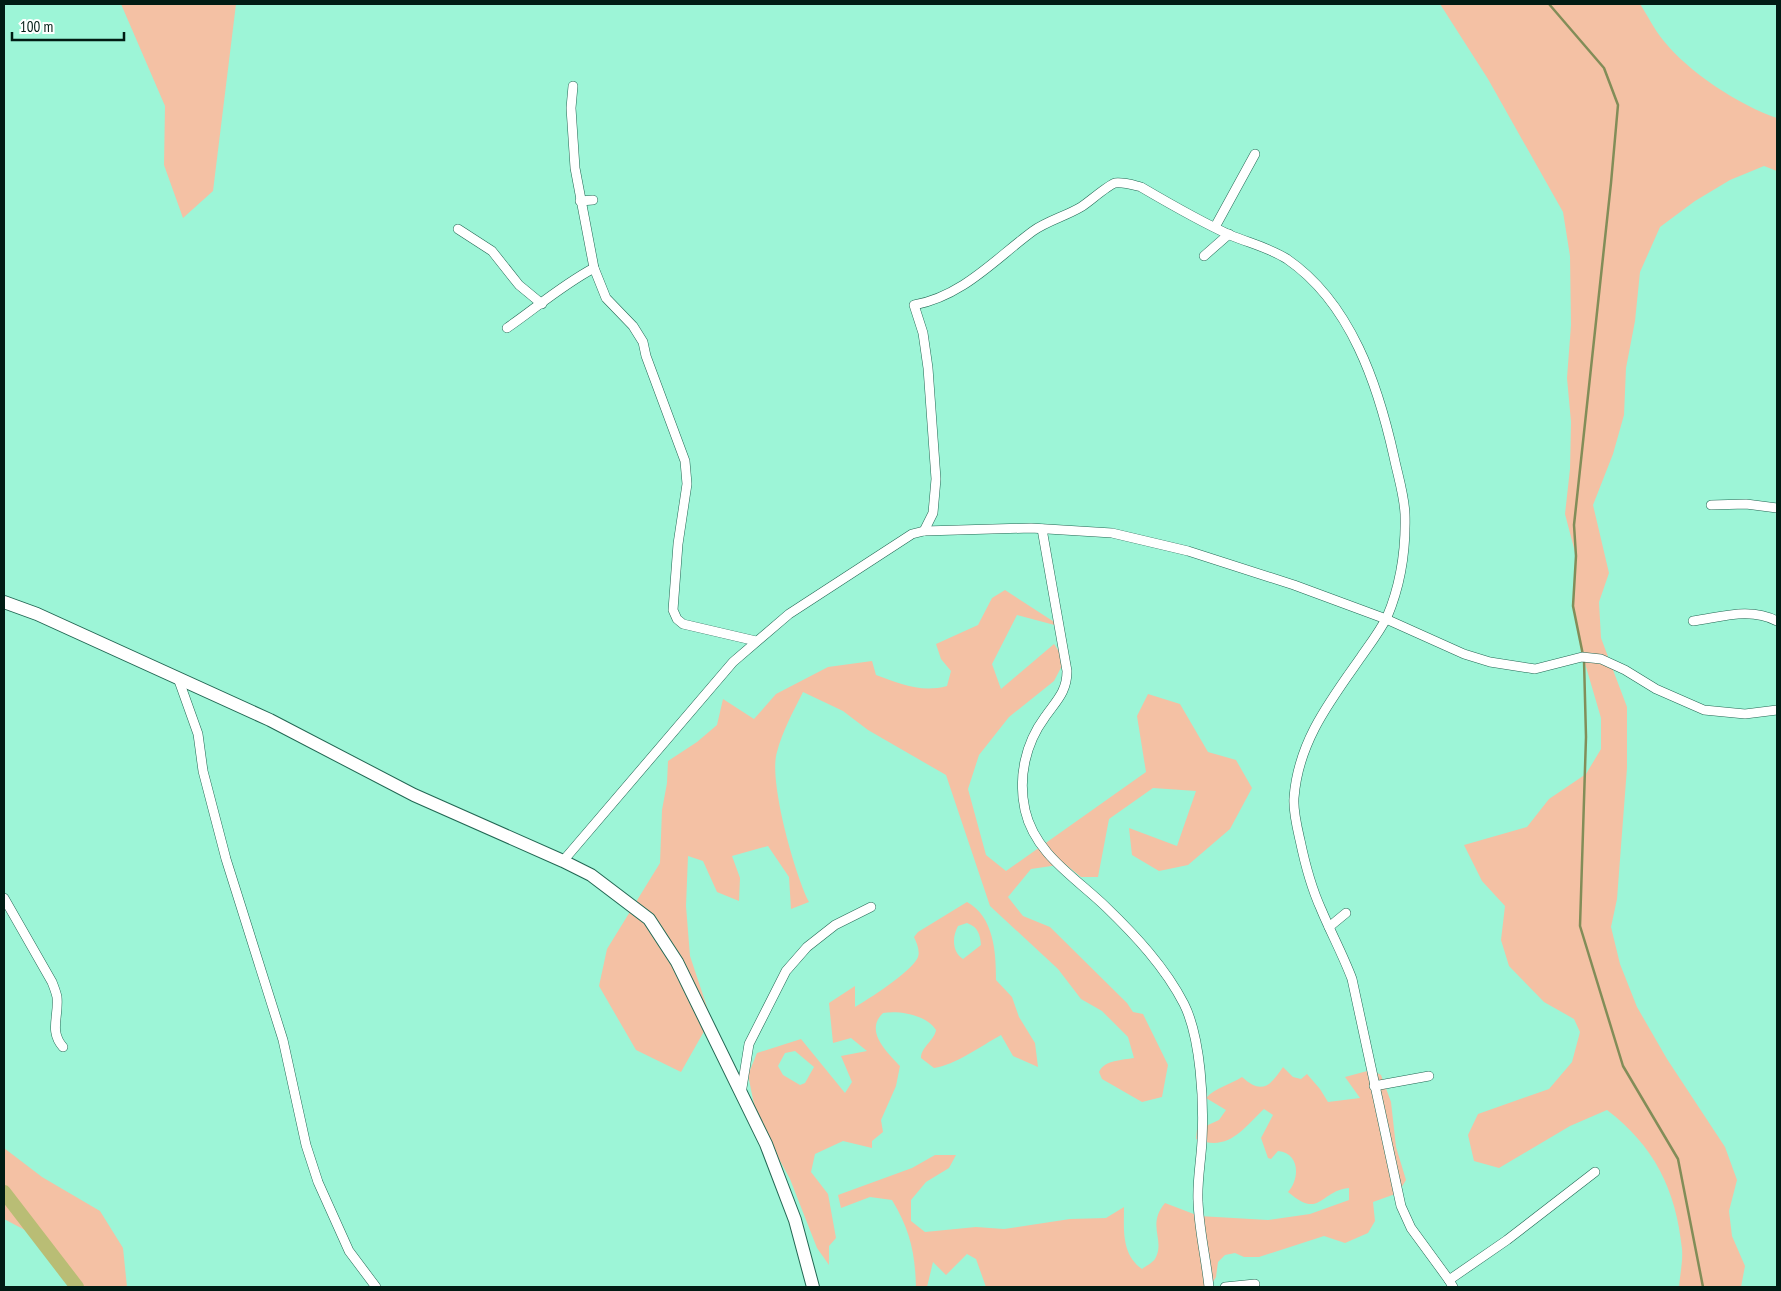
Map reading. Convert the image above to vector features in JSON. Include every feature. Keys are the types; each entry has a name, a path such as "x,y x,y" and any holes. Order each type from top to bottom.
{"main road":[{"path":"4,602 37,614 270,720 414,795 563,861 591,875 649,919 677,962 766,1144 795,1220 813,1287"}],"street":[{"path":"573,86 572,125 580,201 594,268 606,298 633,326 643,342 646,356 685,461 687,484 678,544 673,610 676,619 683,624 756,640"},
{"path":"1215,226 1255,154"},
{"path":"924,531 932,513 936,479 927,359 923,333 914,305 952,292 986,269 1035,230 1080,208 1097,197 1108,186 1116,183 1141,187 1229,234 1269,250 1287,259 1312,280 1335,309 1359,348 1373,380 1387,423 1405,513 1402,566 1397,593 1386,619 1309,735 1299,765 1294,800 1297,829 1308,873 1352,979 1401,1206 1412,1228 1451,1284 1596,1172"},
{"path":"580,201 593,200"},
{"path":"458,228 492,251 519,285 542,304"},
{"path":"1204,256 1229,234"},
{"path":"507,328 542,304 560,288 594,268"},
{"path":"1711,505 1746,504 1777,508"},
{"path":"1042,529 1068,671 1064,693 1043,719 1028,748 1023,768 1025,810 1038,843 1140,942 1173,984 1194,1028 1202,1101 1198,1199 1202,1244 1209,1287"},
{"path":"563,861 714,682 756,640 838,580 912,534 924,531 1042,529 1112,533 1188,551 1294,584 1386,619 1456,651 1490,662 1535,669 1582,657 1601,659 1613,663 1656,689 1704,710 1745,714 1777,710"},
{"path":"1693,621 1750,612 1766,615 1777,621"},
{"path":"178,678 198,734 203,771 226,859 281,1031 306,1146 318,1182 349,1251 376,1287"},
{"path":"4,898 52,982 57,997 54,1030 57,1040 63,1047"},
{"path":"741,1094 749,1044 786,971 807,947 835,925 871,907"},
{"path":"1329,927 1346,913"},
{"path":"1374,1086 1429,1076"},
{"path":"1224,1287 1255,1284"}],"shaded area":[{"path":"121,4 236,4 213,191 183,218 164,165 165,106"},
{"path":"1440,4 1640,4 1660,36 1686,64 1731,96 1777,118 1777,171 1764,166 1730,180 1695,201 1660,227 1640,272 1635,321 1626,368 1624,415 1613,454 1593,505 1609,573 1599,602 1601,638 1627,707 1627,768 1617,899 1611,927 1620,964 1637,1007 1667,1059 1725,1147 1737,1180 1729,1211 1732,1236 1745,1266 1741,1287 1679,1287 1682,1249 1679,1227 1668,1188 1660,1170 1638,1138 1607,1110 1570,1126 1499,1168 1474,1161 1468,1135 1478,1114 1549,1089 1572,1062 1580,1032 1574,1019 1544,1002 1509,966 1501,940 1505,906 1482,881 1464,845 1527,827 1549,799 1586,774 1601,749 1601,718 1584,660 1573,606 1576,556 1565,514 1570,469 1571,422 1567,378 1571,325 1570,256 1563,212 1488,79"},
{"path":"1005,590 1062,627 1017,615 992,664 1001,689 1054,644 1065,660 1054,681 1009,717 979,755 968,789 986,855 1006,871 1146,772 1137,716 1148,694 1180,704 1208,752 1236,760 1252,788 1230,829 1188,865 1159,871 1132,855 1129,828 1177,846 1196,791 1153,788 1109,819 1098,877 1081,877 1065,864 1031,869 1008,897 1023,916 1050,927 1127,1003 1133,1012 1143,1014 1168,1065 1162,1097 1142,1102 1102,1079 1099,1072 1105,1065 1114,1061 1134,1058 1128,1037 1102,1011 1081,999 1058,969 990,906 946,775 868,730 843,711 803,692 782,737 775,765 779,805 784,827 803,889 809,902 791,909 789,877 768,846 732,856 740,878 739,901 717,892 703,861 688,856 686,906 690,956 711,1019 681,1072 636,1050 599,986 607,949 660,863 662,810 667,783 668,761 697,742 717,725 723,699 754,719 776,694 828,667 872,661 876,675 894,682 920,688 947,686 951,671 941,659 936,644 978,625 992,598"},
{"path":"967,902 976,909 983,917 992,936 996,980 1012,997 1019,1017 1035,1043 1038,1067 1013,1056 1001,1035 951,1063 934,1068 921,1058 923,1051 935,1034 936,1030 932,1025 919,1017 904,1013 883,1013 876,1027 877,1034 884,1048 900,1066 896,1086 881,1120 883,1132 872,1141 872,1148 843,1141 815,1154 811,1172 828,1194 836,1238 829,1246 829,1265 817,1248 790,1179 757,1119 748,1075 757,1053 801,1039 845,1093 852,1082 841,1056 867,1051 851,1038 833,1043 829,1003 855,986 855,1007 898,978 917,959 919,951 914,937 918,932","holes":["967,923 978,931 981,945 963,959 955,948 954,939 958,926","795,1051 814,1067 805,1083 800,1085 783,1075 778,1066 785,1053"]},
{"path":"1283,1067 1293,1077 1301,1079 1307,1074 1328,1102 1360,1098 1345,1077 1371,1070 1381,1075 1391,1102 1396,1147 1406,1180 1398,1193 1373,1202 1375,1221 1368,1233 1345,1243 1324,1236 1259,1257 1244,1257 1235,1253 1225,1255 1218,1262 1216,1277 1210,1287 986,1287 976,1259 967,1254 946,1275 933,1262 927,1287 916,1287 913,1252 903,1221 892,1200 870,1197 841,1208 838,1195 912,1168 935,1155 956,1155 949,1168 926,1182 911,1200 911,1221 925,1232 976,1227 1004,1229 1070,1219 1106,1218 1124,1207 1124,1232 1127,1249 1135,1263 1142,1269 1155,1259 1158,1252 1157,1219 1165,1203 1199,1216 1268,1220 1310,1214 1349,1200 1349,1188 1339,1190 1314,1204 1307,1204 1288,1192 1295,1180 1296,1167 1291,1156 1285,1153 1278,1151 1271,1159 1268,1158 1261,1138 1273,1115 1264,1109 1234,1137 1226,1141 1217,1143 1196,1139 1197,1130 1219,1120 1226,1110 1206,1098 1210,1094 1242,1077 1255,1086 1265,1086 1274,1079"},
{"path":"4,1148 42,1177 100,1211 123,1248 127,1287 76,1287 70,1274 40,1238 4,1219"}],"waterway":[{"path":"1549,4 1604,68 1618,105 1574,525 1576,556 1573,606 1584,660 1586,737 1580,926 1623,1066 1678,1159 1703,1287"},
{"path":"4,1192 77,1287"}]}
